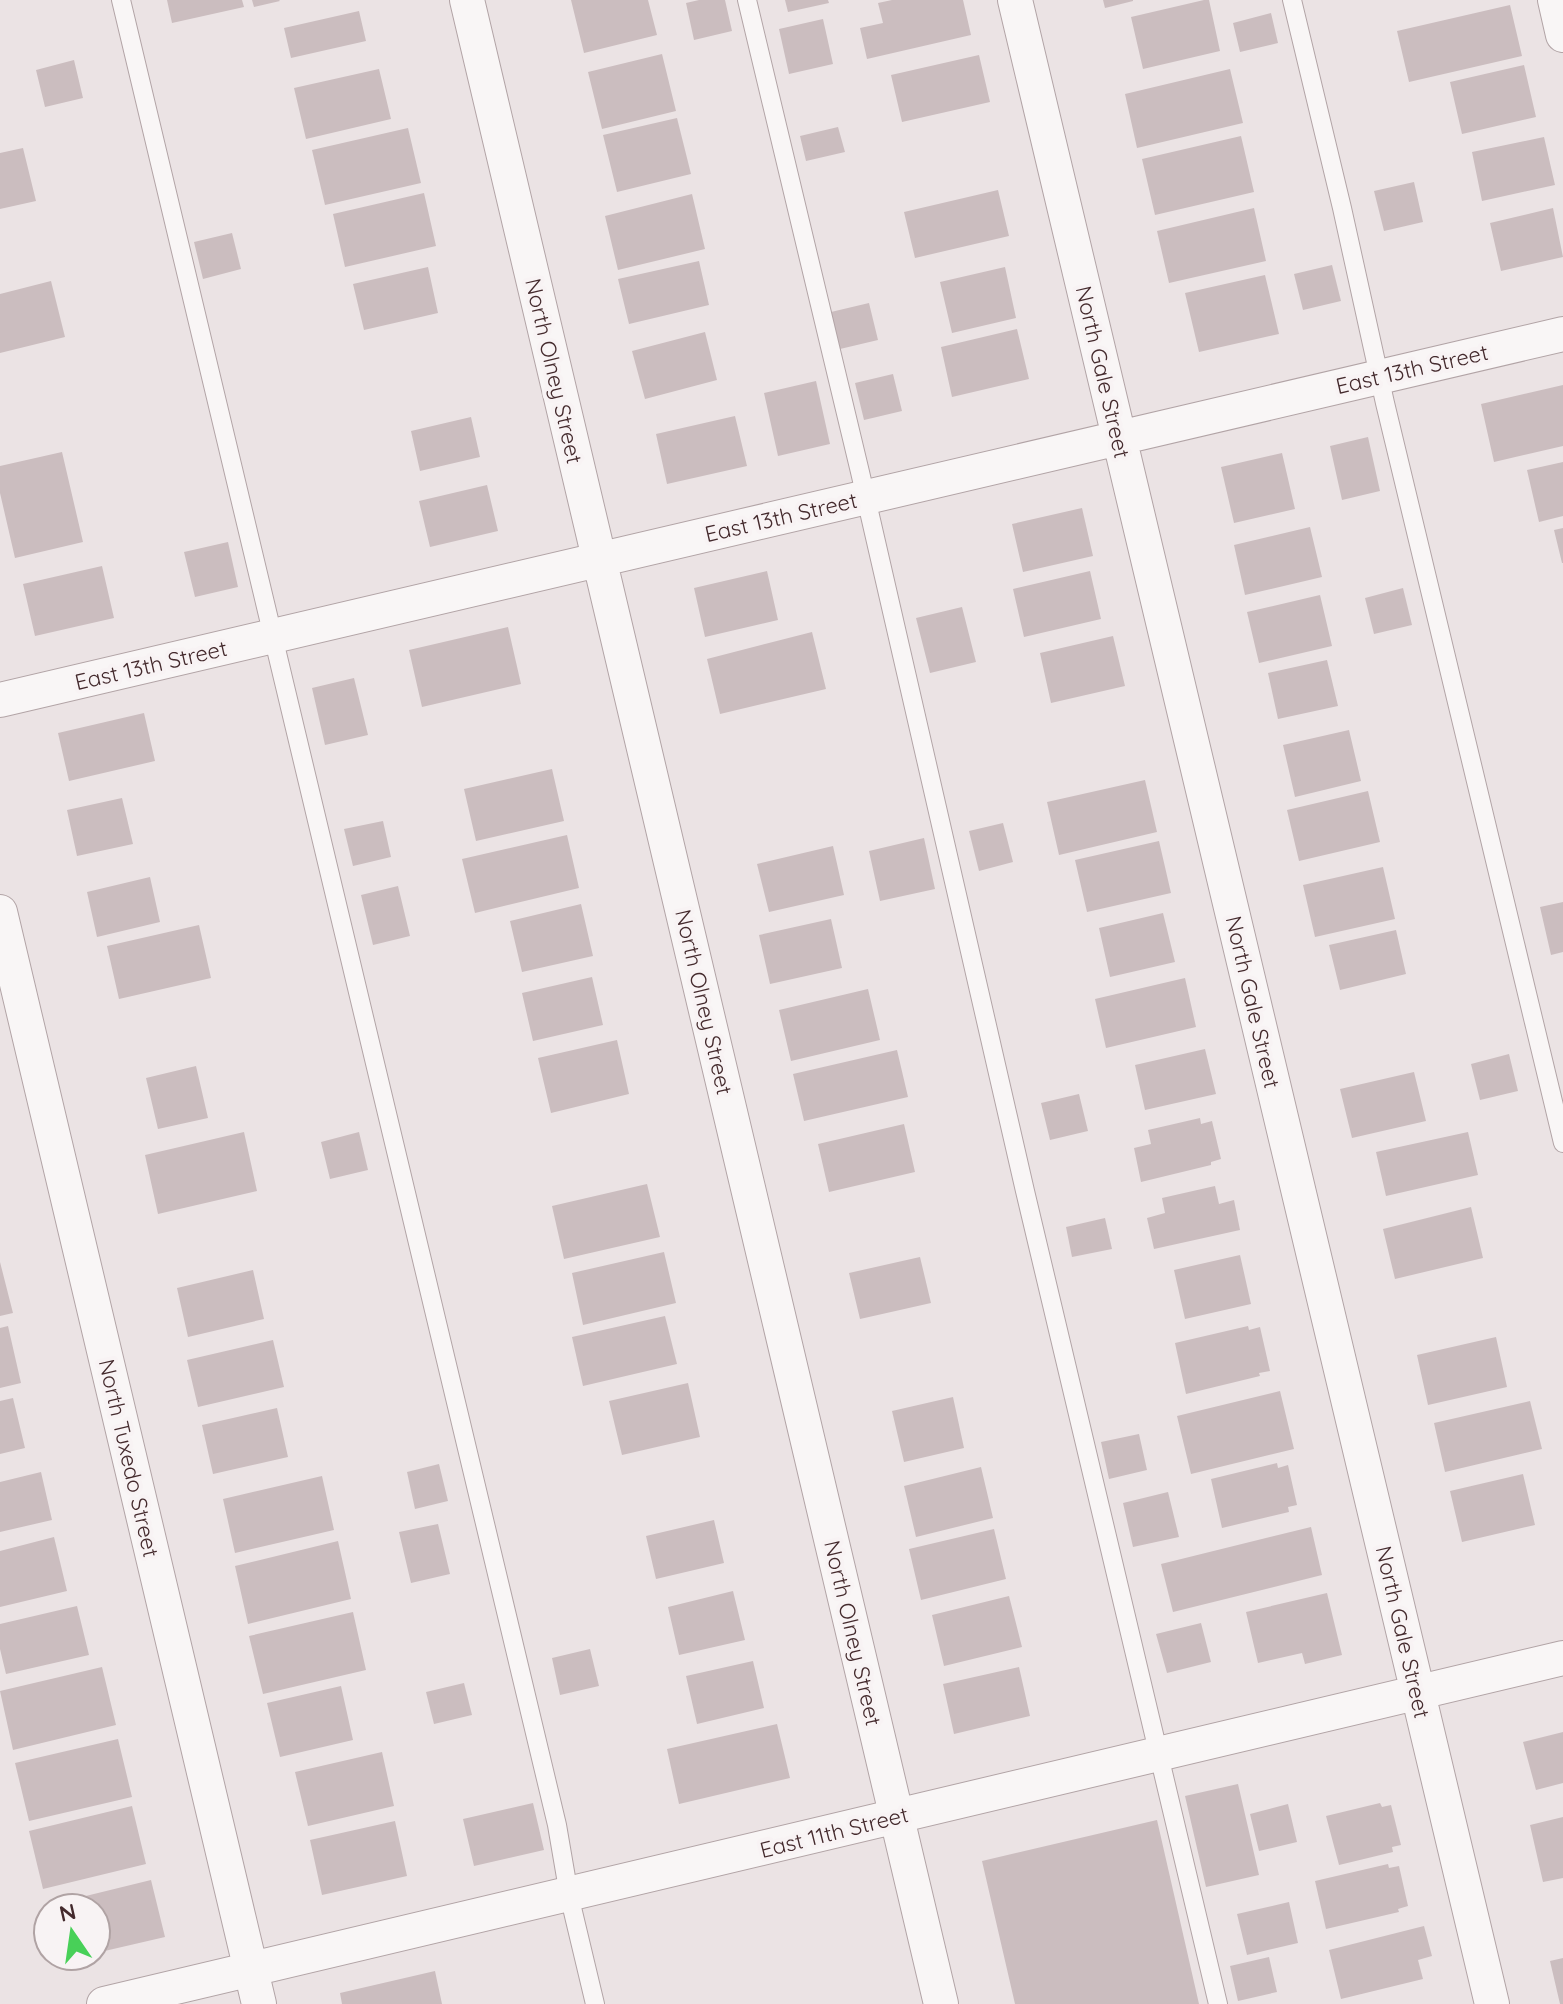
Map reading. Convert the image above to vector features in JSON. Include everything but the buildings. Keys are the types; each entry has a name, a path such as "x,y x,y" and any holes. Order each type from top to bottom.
{"street":[{"name":"North Olney Street","path":"467,0 941,2004"},
{"name":"North Gale Street","path":"1015,0 1492,2004"},
{"path":"1555,0 1563,35"},
{"name":"East 13th Street","path":"0,700 1563,334"},
{"name":"North Tuxedo Street","path":"0,912 259,2004"},
{"name":"East 11th Street","path":"104,2004 1563,1658"}],"lane":[{"path":"121,0 274,636 392,1146 553,1810 595,2004"},
{"path":"747,0 1218,2004"},
{"path":"1292,0 1563,1143"}]}
